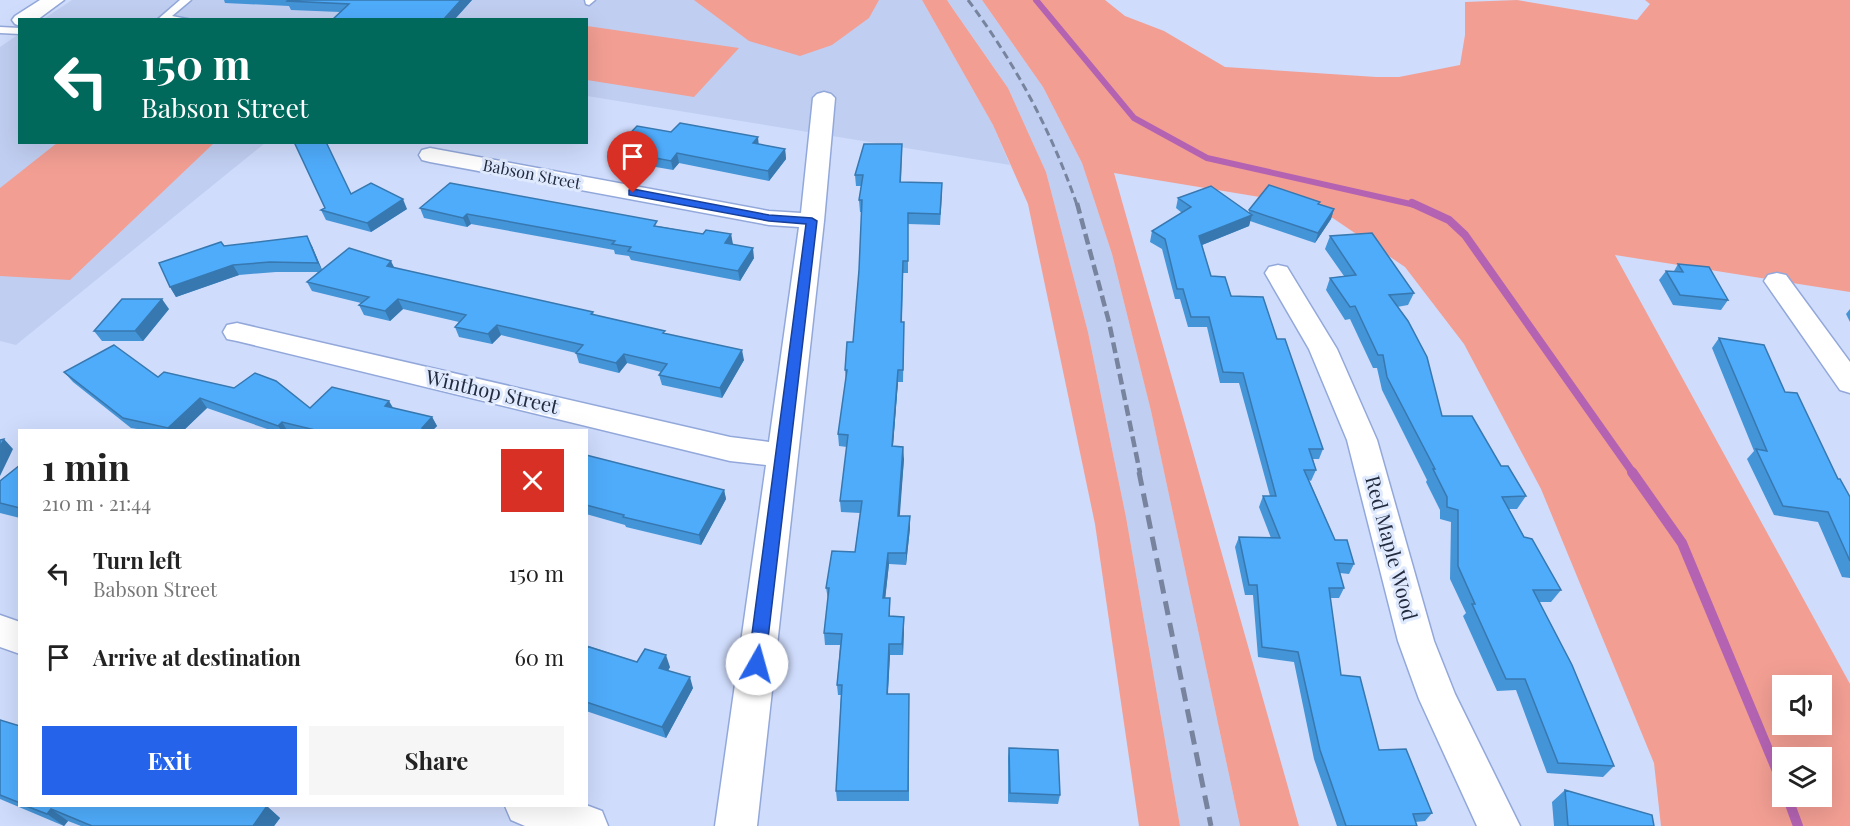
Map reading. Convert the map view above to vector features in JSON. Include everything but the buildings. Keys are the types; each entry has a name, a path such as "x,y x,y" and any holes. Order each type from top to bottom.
{"main road":[{"path":"9,25 22,0"},
{"path":"22,18 54,0"}],"street":[{"path":"736,826 812,221 824,98"},
{"name":"Babson Street","path":"430,154 769,218 812,221"},
{"name":"Red Maple Wood","path":"1278,273 1323,349 1362,440 1416,640 1438,699 1499,826"},
{"path":"1777,281 1850,383"},
{"name":"Winthop Street","path":"237,332 730,449 783,456"},
{"path":"0,631 18,637"},
{"path":"529,807 587,826"}],"lane":[{"path":"163,18 182,1"}],"shaded area":[{"path":"72,0 922,0 993,125 1010,165 588,96 588,18 45,18"},
{"path":"694,0 879,0 869,18 832,45 800,56 749,41"},
{"path":"922,0 947,0 1008,88 1046,172 1088,332 1126,517 1180,826 1139,826 1095,524 1028,204 993,125"},
{"path":"947,0 982,0 1043,87 1082,163 1112,254 1151,411 1240,826 1180,826 1126,517 1088,332 1046,172 1008,88"},
{"path":"982,0 1105,0 1125,16 1164,31 1225,67 1399,77 1460,65 1465,35 1465,2 1517,0 1637,20 1650,4 1645,0 1850,0 1850,292 1615,255 1850,684 1850,826 1661,826 1654,763 1541,489 1464,344 1405,267 1315,206 1114,173 1299,826 1240,826 1151,411 1112,254 1082,163 1043,87"},
{"path":"588,26 739,48 694,97 588,80"},
{"path":"18,35 18,144 264,144 16,345 0,341 0,47"},
{"path":"56,144 213,144 70,280 0,276 0,188"}],"waterway":[{"path":"1036,0 1134,118 1207,158 1415,205"},
{"path":"1412,203 1449,220 1465,235 1633,473"},
{"path":"1632,472 1682,543 1772,759"},
{"path":"1791,807 1798,826"}],"railway":[{"path":"968,0 1001,48 1030,98 1056,150 1077,205"},
{"path":"1077,203 1109,322 1140,473"},
{"path":"1139,472 1211,826"}],"route":[{"path":"633,193 769,218 812,221 757,664"}]}
